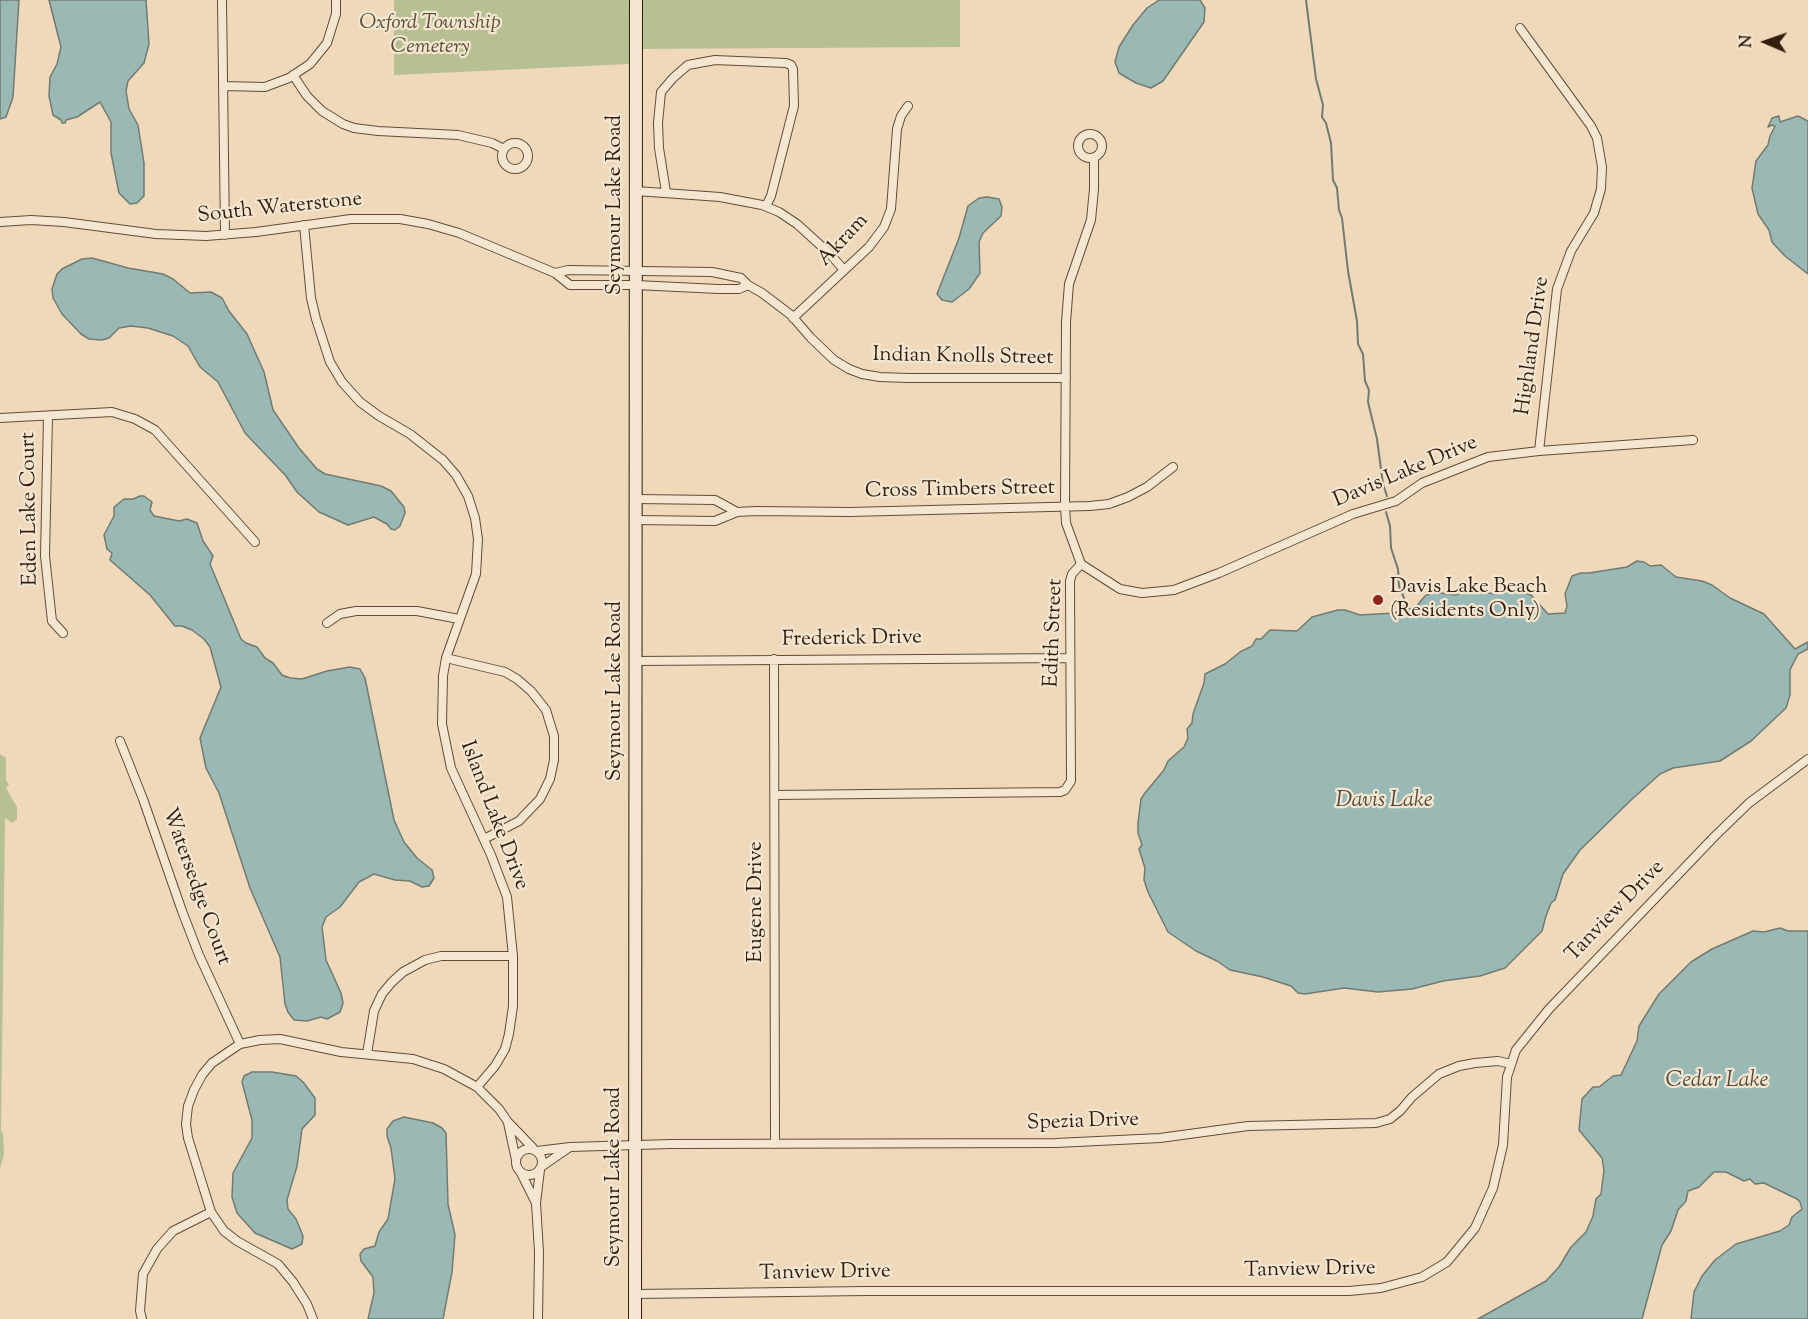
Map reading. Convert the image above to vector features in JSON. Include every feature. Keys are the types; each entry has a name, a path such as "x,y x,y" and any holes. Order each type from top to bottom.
{"street":[{"path":"222,0 225,235"},
{"path":"223,87 265,87 293,75 310,64 327,43 336,14 336,0"},
{"name":"Seymour Lake Road","path":"635,1319 636,0"},
{"name":"Highland Drive","path":"1520,28 1591,126 1597,138 1602,167 1601,189 1594,213 1571,251 1557,289 1539,451"},
{"path":"666,192 659,148 658,123 662,92 673,78 688,65 716,60 788,64 793,69 794,106 771,196 766,206"},
{"path":"293,75 322,111 354,128 458,135 492,142 504,149"},
{"name":"Akram","path":"793,318 869,247 884,227 891,209 897,129 901,116 908,106"},
{"name":"Edith Street","path":"775,795 1060,792 1065,790 1071,781 1070,581 1072,574 1081,564 1066,523 1065,506 1067,299 1069,284 1091,220 1094,158"},
{"path":"636,191 741,200 766,206 797,224 844,270"},
{"name":"South Waterstone","path":"0,222 31,220 64,222 156,234 200,236 378,218 428,224 459,233 555,273 570,285 636,285"},
{"name":"Island Lake Drive","path":"304,225 311,298 324,350 336,372 351,392 369,409 410,434 443,460 456,475 468,496 476,518 478,556 476,574 446,658 441,702 442,724 446,747 458,786 507,897 513,956 513,1006 505,1049 495,1066 477,1087"},
{"name":"South Waterstone","path":"555,273 568,270 636,270"},
{"name":"Indian Knolls Street","path":"636,270 712,272 741,278 793,318 834,360 862,374 908,378 1066,378"},
{"path":"636,285 718,289 739,289 748,285"},
{"path":"0,418 112,412 135,419 154,430 255,542"},
{"name":"Eden Lake Court","path":"48,416 45,556 52,621 63,633"},
{"name":"Davis Lake Drive","path":"1081,564 1120,589 1142,593 1174,590 1353,514 1396,501 1422,483 1488,457 1693,440"},
{"name":"Cross Timbers Street","path":"636,520 715,521 736,512 850,512 1109,504 1147,487 1173,467"},
{"name":"Cross Timbers Street","path":"636,499 716,500 736,512"},
{"path":"327,623 340,614 356,611 417,611 459,619"},
{"path":"446,658 505,672 518,679 546,710 554,736 554,760 550,779 540,799 519,821 483,839"},
{"name":"Frederick Drive","path":"635,661 1070,658"},
{"name":"Eugene Drive","path":"774,659 775,1144"},
{"name":"Watersedge Court","path":"120,741 199,955 240,1044"},
{"name":"Tanview Drive","path":"635,1294 867,1291 1349,1291 1381,1288 1422,1277 1446,1262 1475,1228 1493,1188 1503,1145 1507,1077 1516,1050 1549,1009 1714,836 1749,803 1808,759"},
{"path":"367,1054 375,1011 382,994 403,972 426,960 441,956 513,956"},
{"path":"313,1319 294,1282 278,1264 224,1231 211,1212 188,1137 186,1124 188,1106 198,1082 212,1063 240,1044 280,1039 322,1049 391,1056 444,1069 477,1087 541,1156 536,1203 539,1252 538,1319"},
{"name":"Spezia Drive","path":"535,1149 635,1145 1056,1143 1160,1138 1248,1126 1376,1123 1390,1119 1439,1074 1475,1063 1498,1061 1510,1064"},
{"path":"508,1122 516,1166 536,1203"},
{"path":"521,1173 529,1176 570,1147"},
{"path":"516,1161 520,1152 535,1149"},
{"path":"142,1319 140,1311 143,1274 157,1249 173,1231 211,1212"}],"green space":[{"name":"Oxford Township Cemetery","path":"394,0 960,0 960,47 630,49 629,64 394,75"},
{"path":"0,754 6,758 6,780 9,785 6,788 17,807 17,819 12,823 5,818 1,1132 3,1133 4,1154 0,1169"}],"water":[{"path":"0,0 19,0 13,97 6,117 0,119"},
{"path":"49,0 146,0 149,44 144,63 128,81 126,91 129,109 138,125 144,163 144,196 137,203 130,204 119,193 111,153 111,122 100,102 77,117 66,120 65,123 53,115 49,96 50,77 57,64 61,47"},
{"path":"1159,0 1200,0 1205,8 1204,22 1163,81 1151,88 1136,83 1119,73 1115,62 1119,47 1133,25 1147,8"},
{"path":"1779,116 1780,122 1798,116 1808,121 1808,274 1785,256 1772,242 1769,230 1758,214 1752,188 1756,161 1768,145 1775,126 1768,127 1772,118"},
{"path":"979,198 999,199 1002,207 1001,216 983,233 979,242 980,273 969,289 952,302 942,300 937,294 959,238 968,206"},
{"path":"92,258 128,268 163,274 190,293 211,292 222,298 247,334 264,372 273,410 299,448 317,469 325,474 381,486 391,491 404,507 405,513 400,526 395,530 391,529 374,517 348,525 319,512 297,492 286,476 245,433 218,382 200,367 188,346 173,336 148,328 131,326 119,328 109,338 102,340 89,339 81,334 62,314 53,298 52,289 57,274 62,269 82,259"},
{"path":"140,496 152,502 150,510 154,516 179,521 187,519 197,523 203,541 213,556 210,564 241,639 257,647 282,675 302,679 350,667 360,669 365,678 394,820 404,842 417,858 432,870 434,878 429,886 422,887 410,881 395,880 374,874 359,882 340,907 326,917 322,927 326,960 341,993 343,1003 340,1012 327,1019 321,1017 307,1021 294,1020 288,1012 285,1004 280,957 250,888 219,793 206,768 200,738 221,687 210,647 192,630 175,626 150,595 110,560 112,553 107,549 104,535 114,516 114,507 124,499"},
{"name":"Davis Lake","path":"1637,561 1650,566 1661,565 1676,577 1712,585 1730,598 1764,614 1795,649 1808,642 1808,649 1798,654 1790,670 1790,695 1786,708 1751,741 1720,761 1673,768 1660,774 1580,850 1563,874 1542,931 1505,968 1480,976 1443,981 1412,989 1378,992 1344,988 1305,994 1298,993 1291,986 1263,977 1230,970 1168,932 1144,880 1145,868 1139,849 1142,845 1138,833 1141,799 1164,770 1168,761 1184,747 1188,738 1187,729 1192,723 1205,674 1252,646 1256,639 1261,639 1270,630 1297,631 1312,617 1338,610 1360,615 1395,613 1404,608 1414,609 1425,596 1434,592 1455,595 1470,590 1495,594 1500,591 1513,590 1531,595 1548,614 1565,613 1567,606 1565,594 1572,576 1627,567"},
{"name":"Cedar Lake","path":"1780,928 1788,931 1808,931 1808,1319 1691,1319 1694,1292 1702,1276 1715,1260 1736,1244 1780,1231 1789,1225 1792,1217 1802,1209 1797,1199 1764,1183 1755,1184 1750,1179 1744,1181 1726,1172 1714,1172 1699,1187 1688,1191 1686,1201 1678,1210 1671,1231 1662,1245 1642,1319 1478,1319 1546,1281 1559,1267 1571,1247 1586,1232 1593,1216 1596,1199 1601,1194 1604,1170 1602,1158 1579,1130 1582,1099 1593,1087 1599,1087 1613,1076 1621,1075 1637,1041 1639,1026 1659,994 1691,962 1712,949 1753,931 1764,932"},
{"path":"252,1072 272,1072 296,1076 315,1098 315,1115 302,1129 297,1166 287,1200 288,1209 296,1219 303,1236 302,1244 292,1249 255,1233 237,1213 232,1197 233,1173 252,1138 252,1120 242,1082 244,1076"},
{"path":"404,1117 433,1123 446,1133 448,1204 455,1235 452,1272 443,1319 368,1319 374,1293 373,1277 361,1261 360,1254 364,1249 375,1246 379,1232 388,1219 395,1179 387,1129 393,1121"}],"waterway":[{"path":"1306,0 1316,79 1323,105 1322,117 1326,123 1331,143 1333,180 1337,188 1342,218 1357,321 1358,344 1363,354 1365,381 1369,390 1368,402 1387,496"},
{"path":"1386,512 1390,526 1391,548 1398,569 1399,586 1404,598 1404,608"}],"place":[{"name":"Davis Lake Beach (Residents Only)","path":"1378,600"}]}
